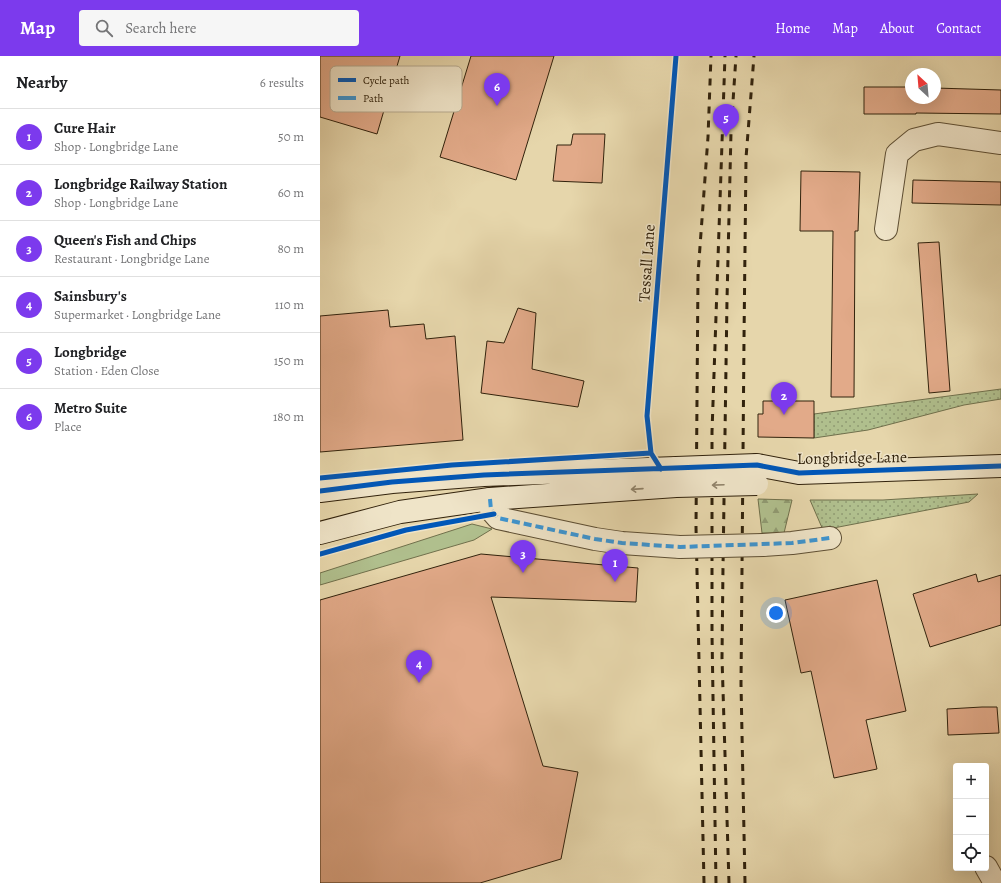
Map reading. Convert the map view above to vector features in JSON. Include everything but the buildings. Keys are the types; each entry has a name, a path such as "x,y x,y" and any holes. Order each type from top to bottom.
{"street":[{"path":"886,229 897,154 914,140 938,134 1001,143"},
{"name":"Longbridge Lane","path":"320,491 392,482 484,475 676,477 1001,466"},
{"name":"Longbridge Lane","path":"320,533 400,512 490,499 676,477"},
{"path":"490,499 491,510 498,518 595,539 622,543 680,547 763,545 830,538"},
{"name":"Longbridge Lane","path":"320,517 397,502 460,503"},
{"path":"988,871 995,883"}],"green space":[{"path":"1001,389 1001,399 964,405 868,430 814,438 814,414"},
{"path":"978,494 969,502 823,530 810,500 883,500"},
{"path":"758,499 792,500 784,533 762,533"},
{"path":"472,524 492,529 474,540 320,585 320,573"}],"railway":[{"path":"704,883 696,527 698,274 708,137 711,56"},
{"path":"716,883 712,634 712,432 725,56"},
{"path":"729,883 722,658 727,300 731,132 736,56"},
{"path":"745,883 741,684 744,339 746,158 754,56"}],"marked path":[{"path":"490,499 491,510 498,518 595,539 622,543 680,547 792,543 830,538"}],"cycle path":[{"name":"Tessall Lane","path":"661,469 651,453 647,416 676,56"},
{"path":"320,478 452,465 651,453"},
{"path":"320,491 392,482 484,475 757,465 799,473 1001,466"},
{"path":"320,554 406,530 494,514"}],"place":[{"name":"Metro Suite","path":"497,106"},
{"name":"Longbridge","path":"726,137"},
{"name":"Longbridge Railway Station","path":"784,415"},
{"name":"Queen's Fish and Chips","path":"523,573"},
{"name":"Cure Hair","path":"615,582"},
{"name":"Sainsbury's","path":"419,683"}]}
